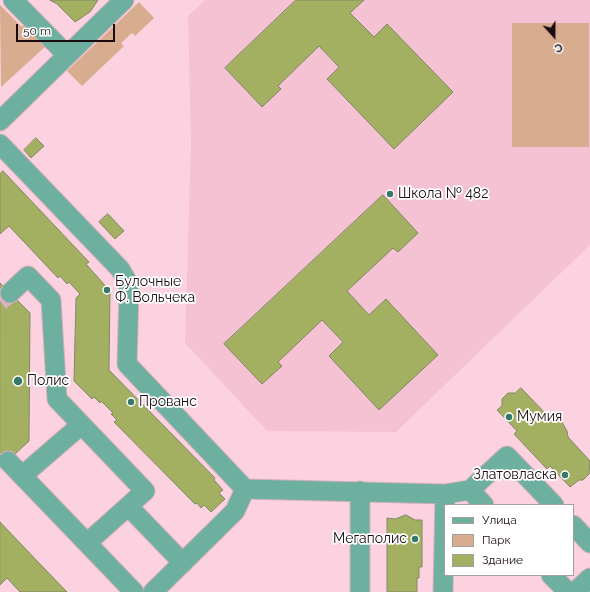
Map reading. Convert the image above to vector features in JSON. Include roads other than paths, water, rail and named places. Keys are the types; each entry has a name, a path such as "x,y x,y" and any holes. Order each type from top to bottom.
{"lane":[{"path":"13,0 67,55"},
{"path":"0,120 124,0"},
{"path":"0,144 120,269 127,281 129,291 127,364 245,489 445,494 470,490 507,456 553,504"},
{"path":"10,293 28,276 51,300 56,399 145,491 129,507 87,543"},
{"path":"22,476 81,425"},
{"path":"8,461 134,592"},
{"path":"153,592 235,511 245,489"},
{"path":"470,490 483,504"},
{"path":"360,491 360,592"},
{"path":"445,494 445,504"},
{"path":"129,507 183,563"},
{"path":"574,526 590,542"},
{"path":"443,592 444,543"},
{"path":"553,576 568,592"},
{"path":"575,592 590,578"}],"tunnel":[{"path":"0,301 10,293"}],"place":[{"name":"Школа № 482","path":"390,194"},
{"name":"Булочные Ф. Вольчека","path":"107,290"},
{"name":"Полис","path":"18,381"},
{"name":"Прованс","path":"131,402"},
{"name":"Мумия","path":"509,417"},
{"name":"Златовласка","path":"565,475"},
{"name":"Мегаполис","path":"415,539"}]}
